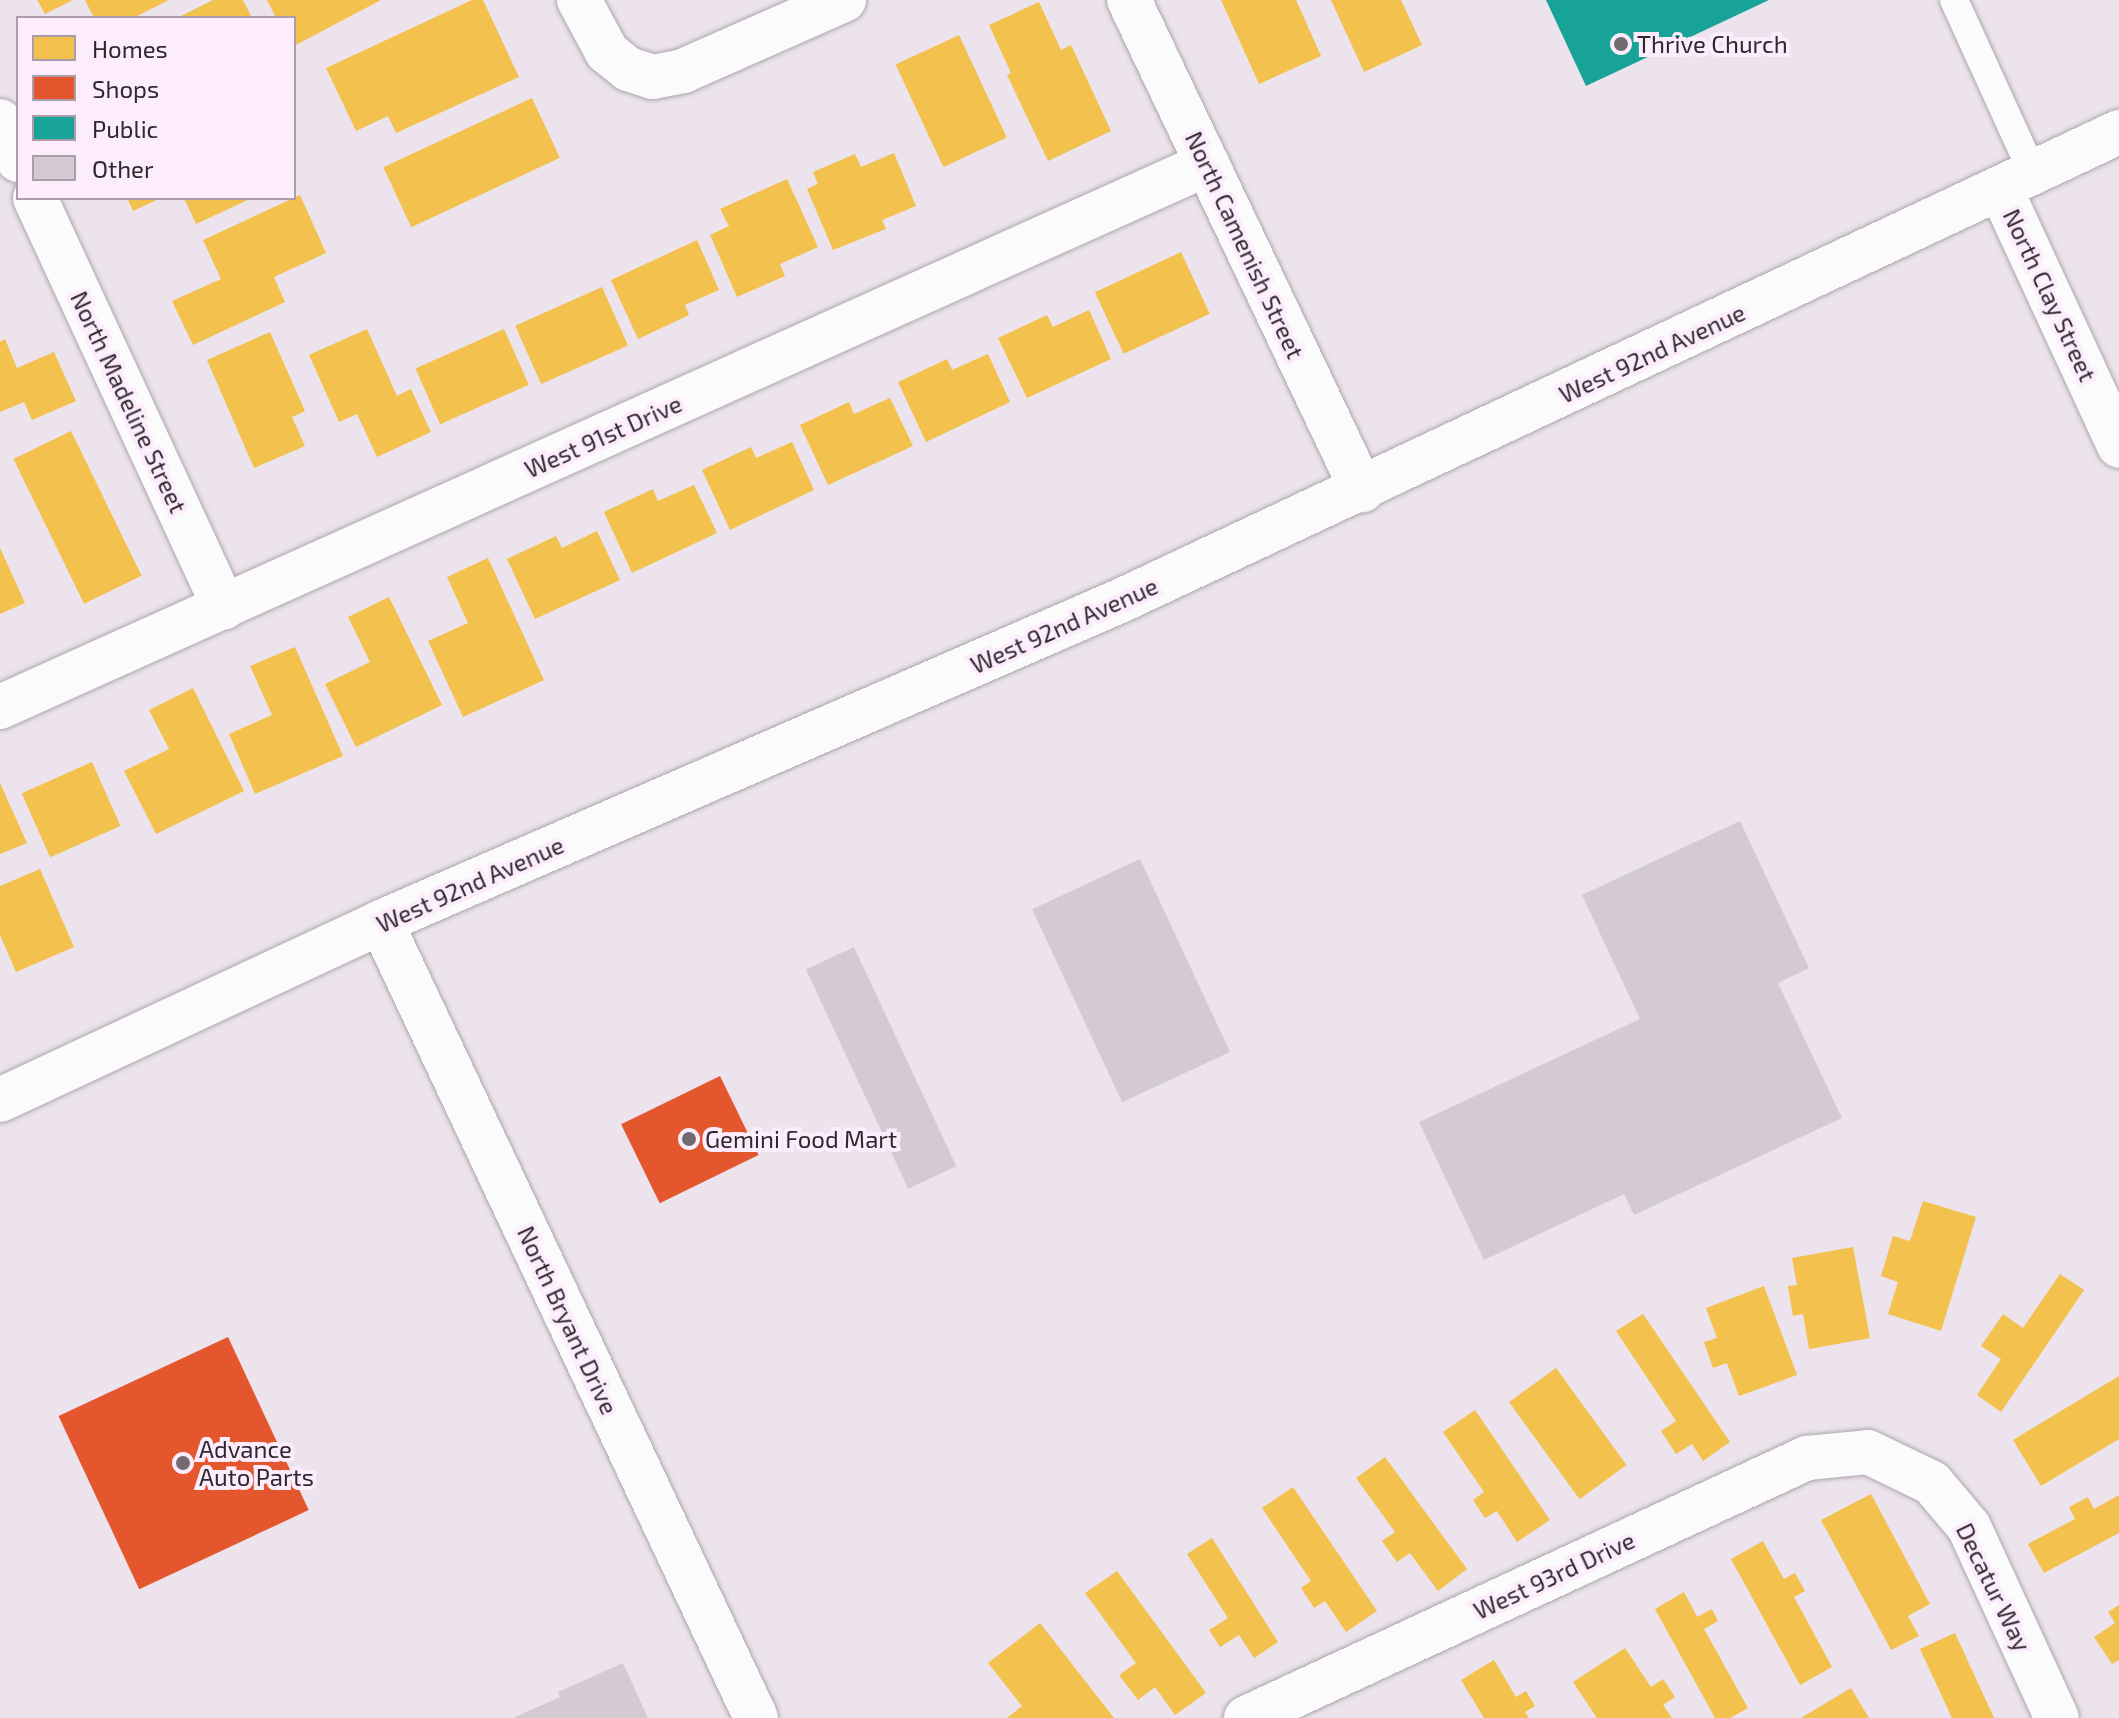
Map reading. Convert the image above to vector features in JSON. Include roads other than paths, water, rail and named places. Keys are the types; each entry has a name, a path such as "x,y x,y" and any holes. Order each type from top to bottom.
{"street":[{"path":"579,0 607,52 628,69 653,77 683,71 844,0"},
{"name":"North Camenish Street","path":"1129,0 1362,490"},
{"path":"0,121 16,156"},
{"name":"West 92nd Avenue","path":"0,1100 381,922 1012,649 1362,490 2119,132"},
{"name":"West 91st Drive","path":"0,707 1207,164"},
{"name":"North Clay Street","path":"2016,180 2119,446"},
{"name":"North Madeline Street","path":"36,200 224,607"},
{"name":"North Bryant Drive","path":"381,922 756,1718"},
{"name":"West 93rd Drive","path":"1246,1718 1807,1458 1868,1452"},
{"name":"Decatur Way","path":"1868,1452 1932,1483 1969,1527 2057,1718"}],"lane":[{"path":"1954,0 2016,180"}],"place":[{"name":"Thrive Church","path":"1621,44"},
{"name":"Gemini Food Mart","path":"689,1139"},
{"name":"Advance Auto Parts","path":"183,1463"}]}
